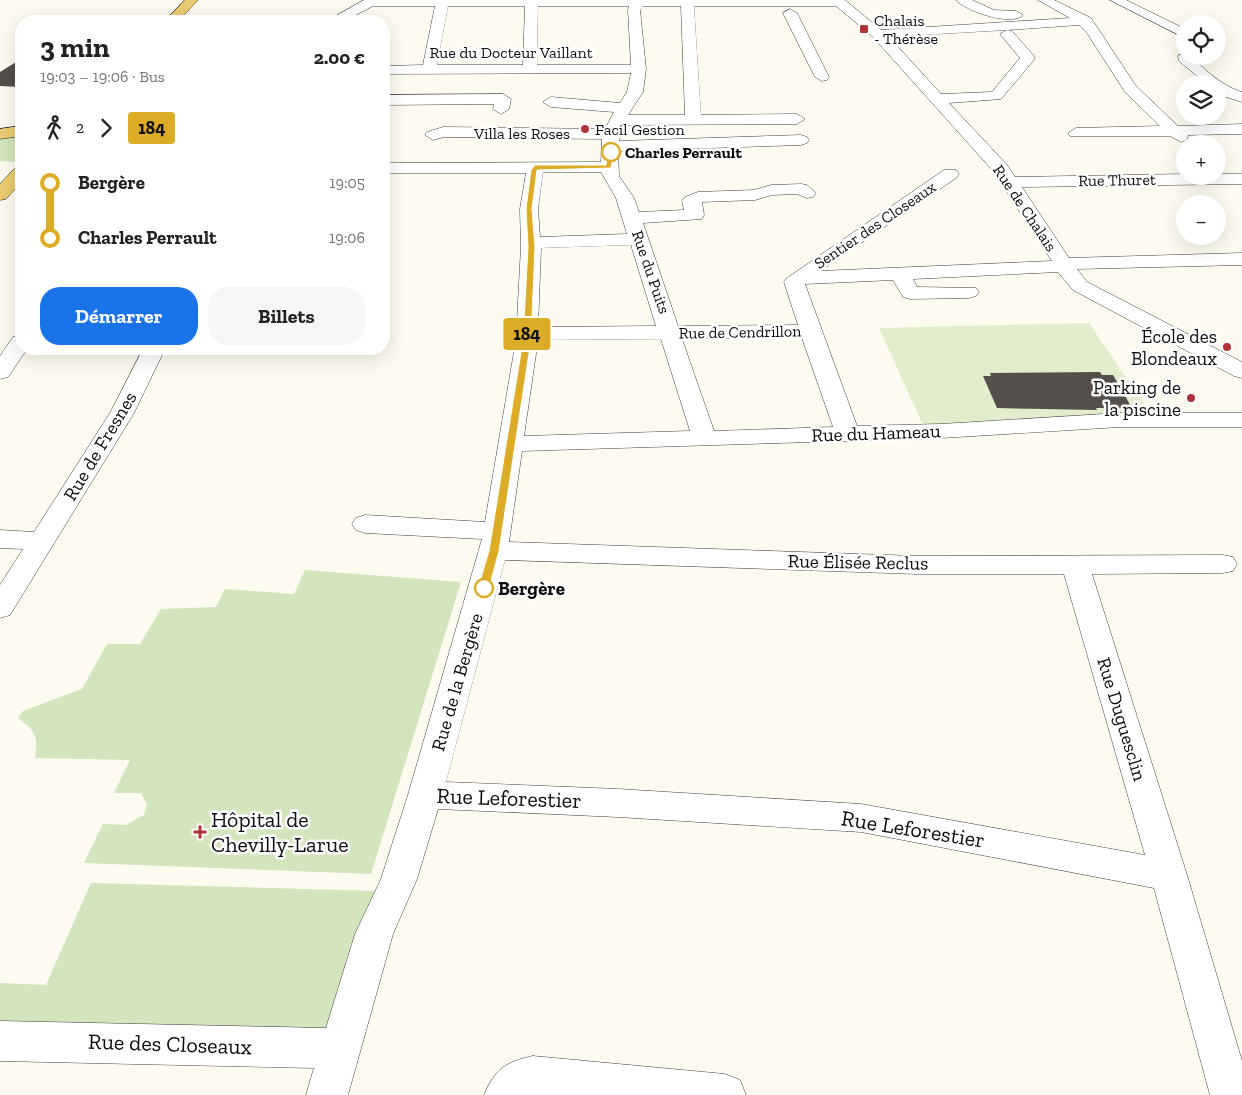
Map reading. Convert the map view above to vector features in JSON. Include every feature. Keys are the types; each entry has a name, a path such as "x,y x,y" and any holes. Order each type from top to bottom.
{"main road":[{"path":"181,15 192,0"},
{"path":"182,15 201,0"},
{"path":"0,209 12,178"}],"street":[{"path":"962,0 997,16 1040,14"},
{"path":"1044,0 1086,21 1083,22"},
{"path":"1116,0 1176,30"},
{"path":"429,70 444,1"},
{"path":"687,1 693,120"},
{"path":"346,15 371,2 838,1"},
{"name":"Rue de Chalais","path":"838,1 878,34 938,99 1010,182 1064,265 1080,286 1242,371"},
{"path":"390,168 609,167 616,127 635,92 639,69 634,10 641,2"},
{"path":"530,70 532,3"},
{"path":"813,21 793,17 822,77"},
{"path":"839,21 863,21"},
{"path":"878,34 1083,22 1092,30 1130,89 1178,135"},
{"path":"938,99 996,96 1028,58 1008,34"},
{"path":"1193,65 1206,75"},
{"name":"Rue du Docteur Vaillant","path":"390,70 639,69"},
{"path":"1226,91 1242,97"},
{"path":"390,100 503,99 502,109"},
{"path":"551,102 616,127 801,140"},
{"path":"616,127 693,120 797,119"},
{"name":"Villa les Roses","path":"433,134 443,132 616,127"},
{"path":"1076,132 1242,129"},
{"name":"Rue de la Bergère","path":"327,1095 374,934 399,879 425,795 495,541 527,334 531,243 529,209 535,167"},
{"name":"Rue du Puits","path":"609,167 610,176 625,198 633,218 704,438"},
{"name":"Sentier des Closeaux","path":"801,278 804,273 950,174"},
{"name":"Rue Thuret","path":"1010,182 1176,177"},
{"name":"Rue Thuret","path":"1226,177 1242,178"},
{"path":"633,218 695,215 691,200 698,197 755,195 772,190 800,189 807,193"},
{"path":"531,243 639,239"},
{"path":"801,278 1064,265 1242,259"},
{"path":"900,274 910,293 969,292"},
{"name":"Rue de Cendrillon","path":"527,334 672,334 811,331 794,282 801,278"},
{"path":"811,331 848,434"},
{"path":"0,372 15,351"},
{"name":"Rue de Fresnes","path":"0,608 122,414 151,355"},
{"name":"Rue du Hameau","path":"510,444 848,434 1120,420 1242,420"},
{"name":"Rue Élisée Reclus","path":"365,524 495,541 917,564 1222,564"},
{"path":"0,539 42,541"},
{"name":"Rue Duguesclin","path":"1075,563 1169,875"},
{"name":"Rue Leforestier","path":"425,795 618,803 861,818 1169,875"},
{"path":"1169,875 1231,1095"},
{"name":"Rue des Closeaux","path":"0,1041 71,1041 340,1049"},
{"path":"505,1095 510,1086 521,1080 533,1077 725,1095"}],"green space":[{"path":"0,137 15,137 15,162 0,161"},
{"path":"1089,323 1150,413 923,425 879,328"},
{"path":"305,570 461,582 371,874 84,863 103,824 126,825 144,815 147,805 141,793 114,793 130,760 35,758 36,739 29,727 18,718 23,711 82,689 107,644 140,644 161,609 216,607 225,589 294,594"},
{"path":"91,883 378,891 332,1028 0,1032 0,983 46,985"}],"building":[{"path":"15,63 15,87 0,86 0,72"},
{"path":"1100,372 1102,375 1113,375 1132,408 1096,408 1097,410 997,408 983,376 991,376 990,373"}],"bus line":[{"name":"184","path":"484,588 494,551 527,340 531,247 529,209 534,170 535,167 609,167 611,152"}],"place":[{"name":"Chalais - Thérèse","path":"864,29"},
{"name":"Facil Gestion","path":"585,129"},
{"name":"Charles Perrault","path":"611,152"},
{"name":"École des Blondeaux","path":"1227,347"},
{"name":"Parking de la piscine","path":"1191,398"},
{"name":"Bergère","path":"484,588"},
{"name":"Hôpital de Chevilly-Larue","path":"200,832"}]}
